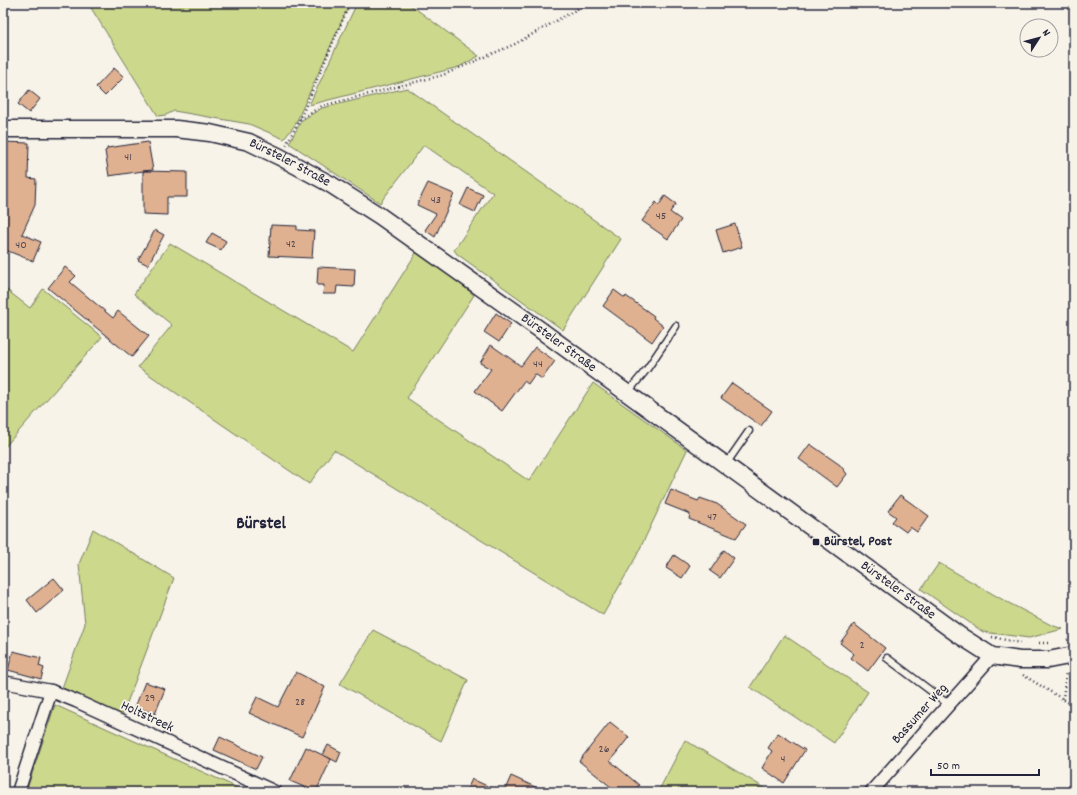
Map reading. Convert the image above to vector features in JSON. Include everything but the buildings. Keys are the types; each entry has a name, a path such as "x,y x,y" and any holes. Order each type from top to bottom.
{"street":[{"name":"Bürsteler Straße","path":"3,128 176,130 210,133 249,142 280,157 330,184 374,212 726,464 959,635 992,656 1020,660 1048,660 1067,651"},
{"name":"Bassumer Weg","path":"870,792 992,656"},
{"name":"Holtstreek","path":"3,682 51,691 76,701 275,792"},
{"path":"18,792 51,691"}],"lane":[{"path":"627,394 647,369 676,326"},
{"path":"726,464 749,431"},
{"path":"887,658 948,704"}],"path":[{"path":"280,157 300,119 350,3"},
{"path":"300,119 322,106 443,75 515,44 588,3"},
{"path":"1063,699 1067,651 1074,637"},
{"path":"1000,640 1025,644"},
{"path":"1032,644 1053,643"},
{"path":"1019,672 1074,706"}],"green space":[{"path":"88,3 350,3 295,125 284,139 249,124 174,111 166,115 158,116"},
{"path":"357,3 408,3 479,56 459,67 309,105"},
{"path":"407,88 621,239 563,330 457,254 454,250 493,193 424,145 380,203 289,143 302,120 322,108"},
{"path":"170,243 353,352 418,250 474,295 407,398 529,481 593,383 687,450 636,557 603,615 334,450 309,484 138,367 172,325 134,294"},
{"path":"3,287 30,308 43,289 102,337 3,449"},
{"path":"93,529 174,578 122,716 62,688 85,624 79,564"},
{"path":"939,563 1005,601 1051,625 1063,629 1029,638 983,632 921,589"},
{"path":"373,630 468,680 441,741 340,684"},
{"path":"784,635 868,692 834,743 750,687"},
{"path":"55,705 247,792 26,792"},
{"path":"685,740 771,792 658,792"}],"place":[{"name":"Bürstel, Post","path":"816,542"}],"district":[{"name":"Bürstel","path":"261,524"}]}
